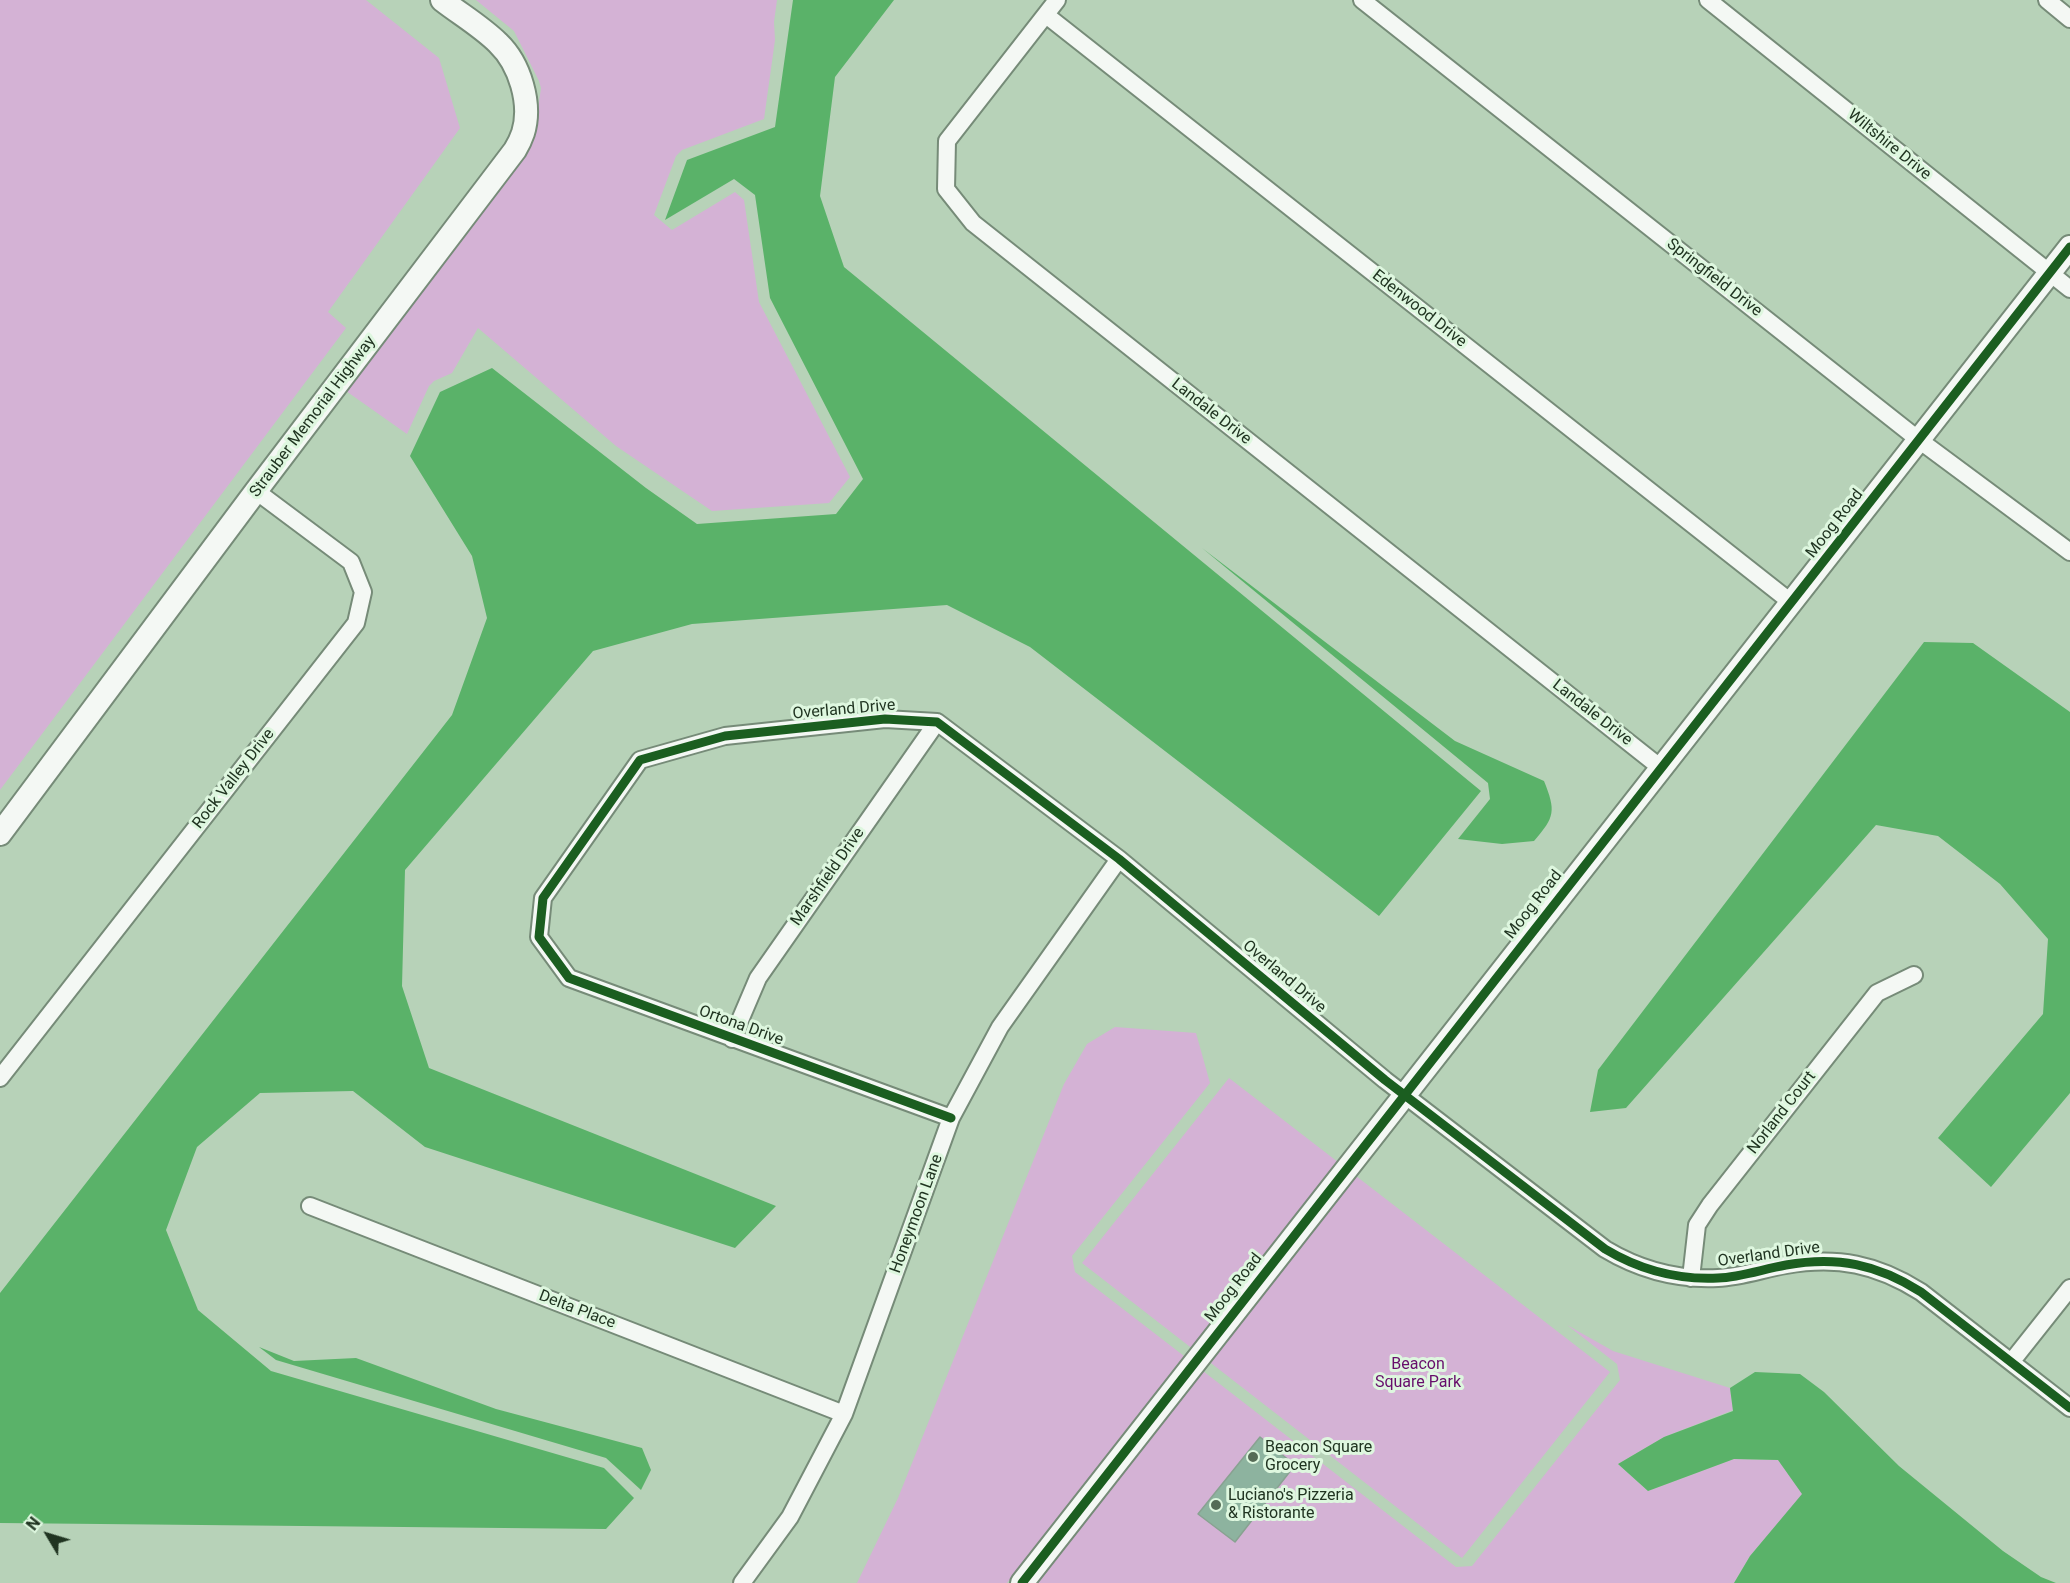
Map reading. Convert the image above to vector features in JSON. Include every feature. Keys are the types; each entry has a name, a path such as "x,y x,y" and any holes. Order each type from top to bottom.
{"street":[{"name":"Strauber Memorial Highway","path":"0,834 515,150 523,133 526,107 520,79 512,61 498,43 442,0"},
{"name":"Landale Drive","path":"1057,0 947,141 946,189 972,223 1661,768"},
{"name":"Springfield Drive","path":"1362,0 1919,440 2070,552"},
{"name":"Wiltshire Drive","path":"1708,0 2070,289"},
{"path":"2047,0 2070,19"},
{"name":"Edenwood Drive","path":"1046,15 1792,603"},
{"name":"Moog Road","path":"1022,1583 2070,247"},
{"name":"Rock Valley Drive","path":"0,1078 356,623 363,592 351,562 256,491"},
{"name":"Overland Drive","path":"539,938 543,898 640,760 725,736 885,719 937,722 1119,859 1404,1095 1605,1249 1649,1270 1691,1278 1721,1278 1811,1262 1835,1261 1881,1270 1911,1286 2012,1361 2070,1408"},
{"name":"Marshfield Drive","path":"732,1039 758,978 937,722"},
{"name":"Honeymoon Lane","path":"742,1583 790,1517 844,1414 951,1118 1000,1027 1119,859"},
{"name":"Ortona Drive","path":"539,938 569,978 951,1118"},
{"name":"Norland Court","path":"1691,1278 1697,1225 1710,1205 1877,993 1914,975"},
{"name":"Delta Place","path":"310,1206 844,1414"},
{"path":"2012,1361 2070,1288"}],"green space":[{"path":"0,0 366,0 439,58 460,128 328,312 346,328 0,790"},
{"path":"476,0 777,0 774,22 775,40 764,119 682,150 676,156 654,215 672,230 735,192 744,200 759,302 850,477 829,503 712,511 616,446 478,328 452,373 434,381 429,386 407,434 346,391 534,137 541,88 539,81 514,31"},
{"path":"1115,1027 1196,1033 1210,1083 1072,1256 1075,1272 1184,1356 1007,1583 857,1583 898,1498 1064,1084 1087,1044"},
{"name":"Beacon Square Park","path":"1229,1078 1610,1372 1462,1558 1082,1263"},
{"path":"1567,1325 1613,1351 1730,1388 1733,1410 1664,1437 1618,1464 1648,1491 1734,1459 1778,1460 1803,1494 1750,1556 1734,1583 1038,1583 1203,1371 1456,1567 1472,1566 1620,1380 1617,1364"}],"shaded area":[{"path":"793,0 894,0 835,77 820,196 844,267 1481,791 1379,916 1030,647 947,605 692,624 593,651 405,870 402,986 429,1068 776,1206 735,1248 425,1147 353,1091 260,1093 197,1147 166,1230 198,1310 271,1371 604,1468 634,1498 606,1529 0,1523 0,1293 452,715 487,618 472,556 410,456 440,392 492,368 646,488 697,524 836,514 863,479 770,298 755,195 734,179 665,220 687,160 775,127"},
{"path":"1202,548 1455,741 1544,781 1552,807 1550,819 1534,841 1502,844 1458,839 1490,799 1488,783"},
{"path":"1924,642 1973,643 2070,712 2070,1093 1991,1187 1938,1138 2043,1014 2048,939 2000,884 1938,836 1876,825 1626,1108 1590,1112 1598,1070"},
{"path":"259,1347 294,1361 356,1358 496,1409 642,1448 651,1470 641,1490 606,1458 276,1360"},
{"path":"1755,1372 1800,1374 1824,1392 1899,1466 2003,1551 2041,1577 2056,1583 1734,1583 1750,1556 1802,1494 1778,1460 1734,1459 1648,1491 1618,1464 1664,1437 1733,1411 1730,1388"}],"building":[{"path":"1260,1437 1295,1465 1235,1542 1198,1514"}],"cycle path":[{"path":"1022,1583 2070,247"},
{"path":"951,1118 569,978 539,937 543,898 640,760 725,736 885,719 937,722 1119,859 1385,1080 1605,1249 1645,1268 1688,1277 1744,1275 1786,1265 1822,1261 1840,1262 1872,1269 1905,1282 1921,1292 2070,1408"}],"place":[{"name":"Beacon Square Grocery","path":"1253,1457"},
{"name":"Luciano's Pizzeria & Ristorante","path":"1216,1505"}]}
